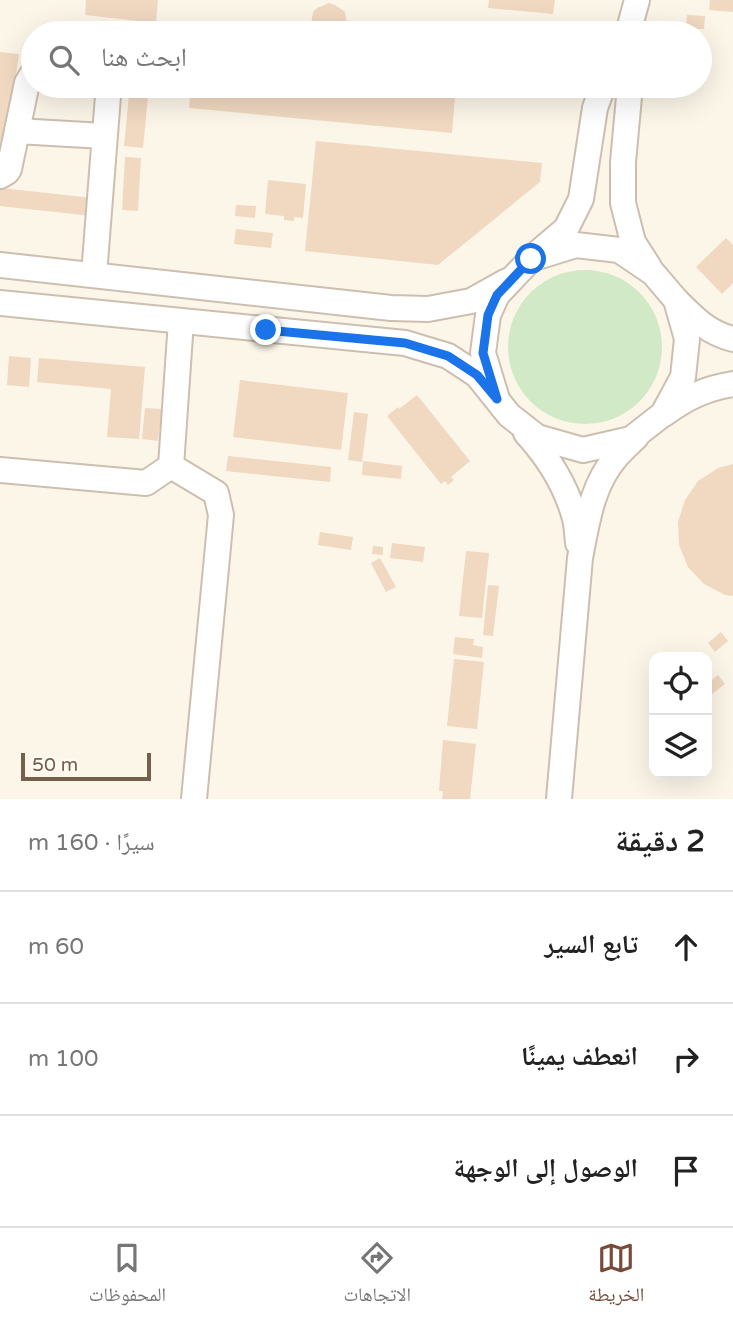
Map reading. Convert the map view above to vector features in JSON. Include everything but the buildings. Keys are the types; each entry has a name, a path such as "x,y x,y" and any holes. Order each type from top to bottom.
{"street":[{"path":"632,21 638,0"},
{"path":"636,21 638,0"},
{"path":"0,176 9,169 24,98"},
{"path":"94,275 108,98"},
{"path":"599,98 581,199 566,229 523,267 497,295 488,315 483,353 503,407 537,437 583,450 631,439 687,398 718,386 733,384"},
{"path":"629,98 623,162 623,203 633,242 653,273 700,324 733,338"},
{"path":"17,131 104,136"},
{"path":"0,265 391,308 428,309 471,301 523,267 576,245 619,250 653,273"},
{"path":"559,799 580,558 587,518 598,485 616,457 654,421 683,377 687,339 676,300"},
{"path":"0,303 405,343 448,356 477,375 542,451 562,485 575,516 580,558"},
{"path":"171,466 181,321"},
{"path":"0,470 146,483 171,466"},
{"path":"171,466 216,493 222,515 194,799"}],"green space":[{"path":"585,270 614,276 639,293 656,318 662,347 656,376 639,401 614,418 585,424 556,418 531,401 514,376 508,347 514,318 531,293 556,276"}],"route":[{"path":"266,330 405,343 448,356 477,375 497,399 483,353 488,315 497,295 531,259"}]}
